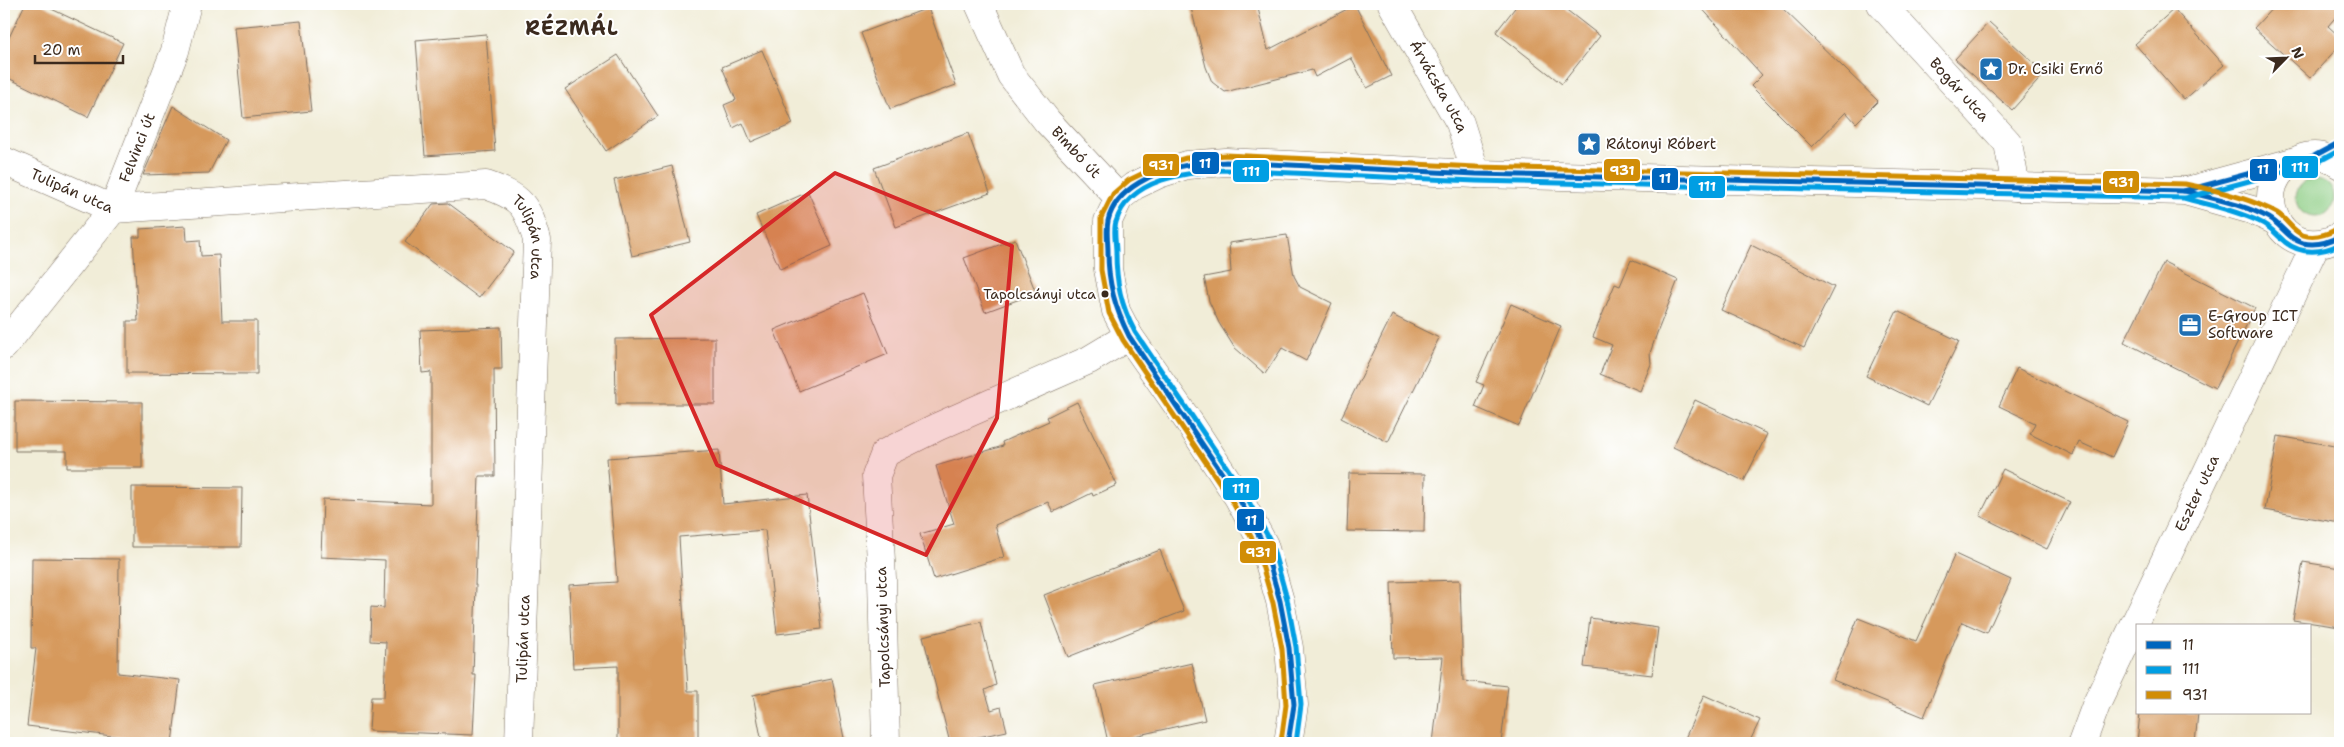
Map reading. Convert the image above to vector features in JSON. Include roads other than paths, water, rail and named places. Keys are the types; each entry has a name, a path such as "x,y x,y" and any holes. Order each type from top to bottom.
{"street":[{"name":"Felvinci út","path":"4,346 113,210 175,51 187,4"},
{"name":"Bimbó út","path":"978,4 1011,75 1047,121 1119,198"},
{"name":"Árvácska utca","path":"1392,4 1460,123 1476,174"},
{"name":"Bogár utca","path":"1881,4 2008,143 2016,187"},
{"path":"2328,240 2304,243 2283,231 2276,221 2271,204 2272,188 2280,172 2340,142"},
{"path":"2185,191 2303,159 2325,157 2340,165"},
{"name":"Tulipán utca","path":"4,161 113,210 486,184 509,193 530,214 537,240 519,743"},
{"path":"1288,743 1294,705 1289,648 1280,601 1264,545 1216,464 1129,336 1116,311 1108,269 1108,221 1119,198 1134,186 1158,174 1187,165 1226,162 1476,174 2185,191 2252,210 2276,221"},
{"name":"Eszter utca","path":"2136,624 2328,240"},
{"name":"Tapolcsányi utca","path":"886,743 882,578 876,476 885,452 1088,360 1129,336"},
{"name":"Eszter utca","path":"2082,743 2096,705 2136,625"}],"place":[{"name":"Dr. Csiki Ernő","path":"1991,69"},
{"name":"Rátonyi Róbert","path":"1589,144"},
{"name":"Tapolcsányi utca","path":"1105,294"},
{"name":"E-Group ICT Software","path":"2190,325"}],"district":[{"name":"RÉZMÁL","path":"572,28"}]}
